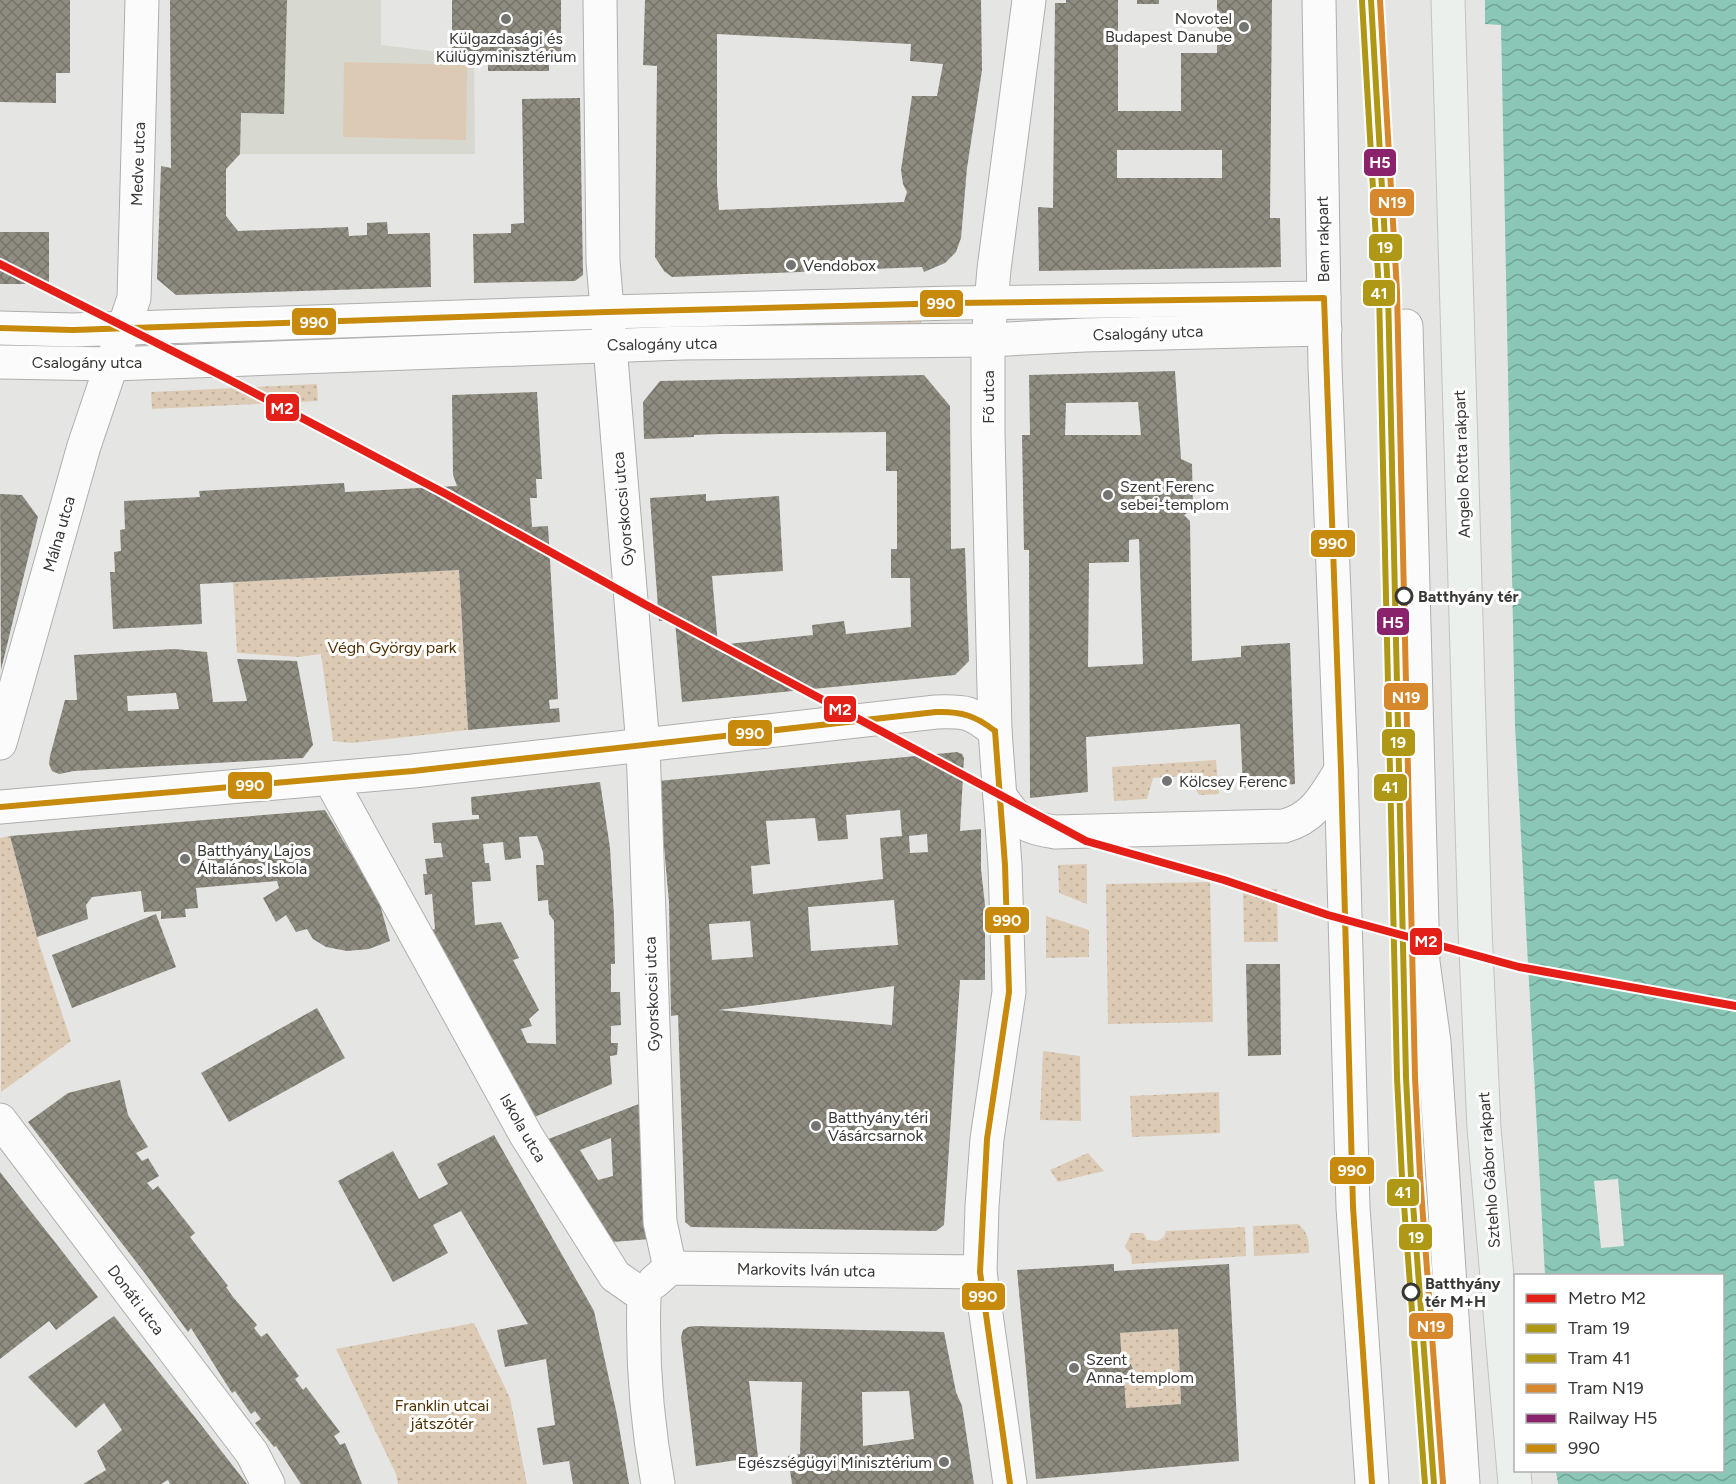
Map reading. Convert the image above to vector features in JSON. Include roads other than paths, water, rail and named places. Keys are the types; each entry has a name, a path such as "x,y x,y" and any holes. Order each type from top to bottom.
{"main road":[{"name":"Angelo Rotta rakpart","path":"1448,0 1475,928"},
{"name":"Sztehlo Gábor rakpart","path":"1475,928 1484,1128 1515,1484"}],"street":[{"name":"Medve utca","path":"124,327 134,298 142,0"},
{"name":"Gyorskocsi utca","path":"600,0 603,261 643,746 660,1222 670,1268"},
{"name":"Fő utca","path":"1000,796 995,731 988,340 990,302 1029,0"},
{"name":"Bem rakpart","path":"1319,0 1324,313 1341,770 1353,1207 1368,1484"},
{"name":"Csalogány utca","path":"0,328 73,330 990,302 1324,313"},
{"name":"Csalogány utca","path":"0,362 112,364 609,345 988,340 1095,335 1324,313"},
{"path":"1406,326 1424,962 1434,1042 1463,1484"},
{"name":"Málna utca","path":"0,743 84,446 124,327"},
{"path":"0,807 330,779 936,712 959,711 976,716 995,731"},
{"path":"1000,796 1015,818 1036,829 1055,832 1284,826 1301,821 1312,811 1327,794 1341,770"},
{"name":"Iskola utca","path":"330,779 526,1135 615,1276 644,1296"},
{"path":"1000,796 1005,865 1009,992 987,1139 980,1272 1010,1484"},
{"name":"Donáti utca","path":"0,1120 252,1453 268,1484"},
{"path":"658,1484 653,1457 647,1390 644,1296 655,1280 670,1268"},
{"name":"Markovits Iván utca","path":"670,1268 980,1272"}],"water":[{"path":"1485,0 1736,0 1736,1484 1558,1484 1556,1472 1724,1472 1724,1274 1545,1274 1515,726 1501,25 1485,24"}],"metro line":[{"name":"M2","path":"0,264 226,378 446,494 646,605 1086,841 1224,880 1328,915 1519,967 1736,1006"}],"tram line":[{"name":"19","path":"1371,0 1388,291 1406,1077 1411,1177 1434,1484"},
{"name":"N19","path":"1380,0 1397,291 1415,1077 1420,1176 1443,1483"},
{"name":"41","path":"1362,1 1379,291 1397,1077 1402,1178 1425,1484"}],"rail line":[{"name":"H5","path":"1377,0 1382,263 1399,829"}],"place":[{"name":"Külgazdasági és Külügyminisztérium","path":"506,19"},
{"name":"Novotel Budapest Danube","path":"1244,27"},
{"name":"Vendobox","path":"791,265"},
{"name":"Szent Ferenc sebei-templom","path":"1108,495"},
{"name":"Batthyány tér","path":"1404,596"},
{"name":"Kölcsey Ferenc","path":"1167,781"},
{"name":"Batthyány Lajos Általános Iskola","path":"185,859"},
{"name":"Batthyány téri Vásárcsarnok","path":"816,1126"},
{"name":"Batthyány tér M+H","path":"1411,1292"},
{"name":"Szent Anna-templom","path":"1074,1368"},
{"name":"Egészségügyi Minisztérium","path":"944,1462"}],"park label":[{"name":"Végh György park","path":"392,647"},
{"name":"Franklin utcai játszótér","path":"442,1414"}]}
